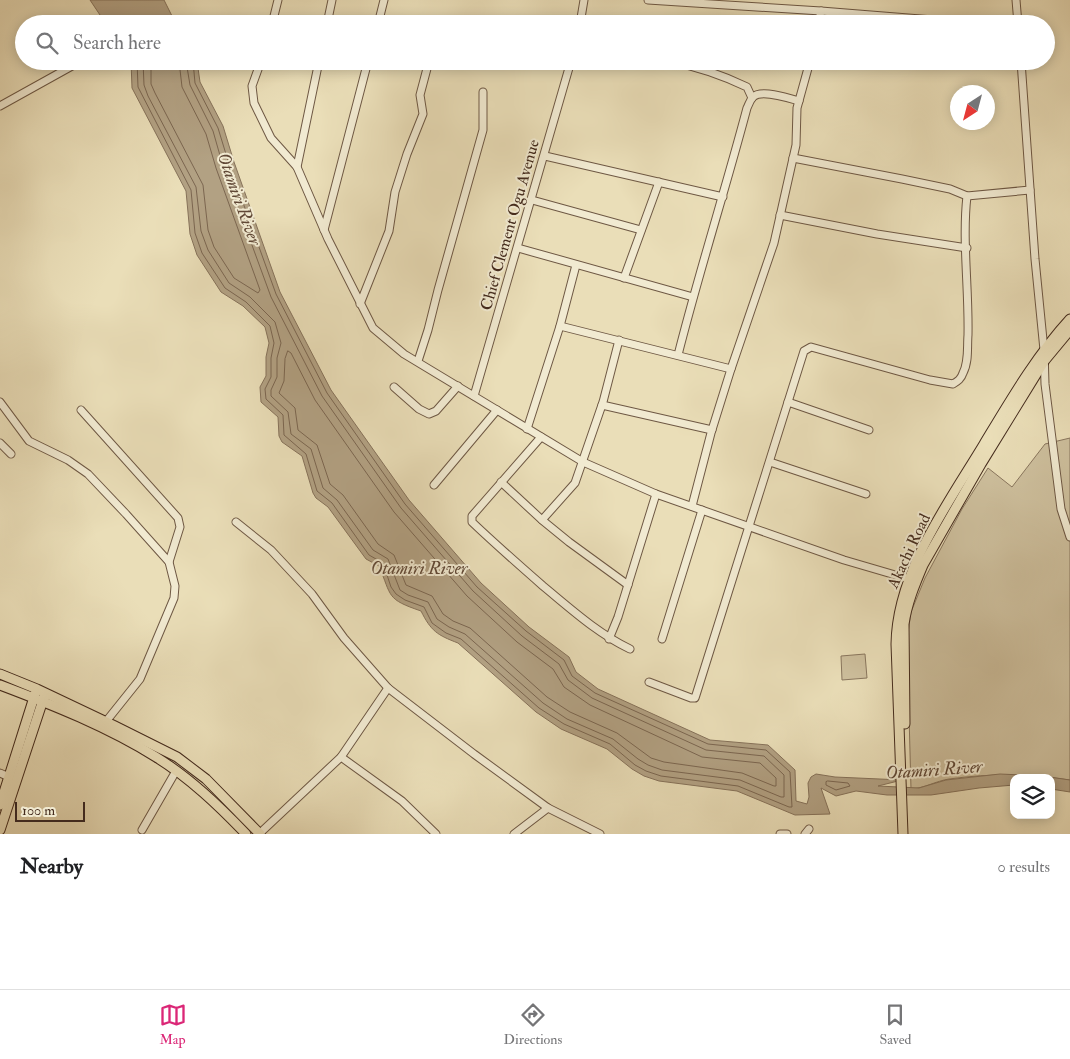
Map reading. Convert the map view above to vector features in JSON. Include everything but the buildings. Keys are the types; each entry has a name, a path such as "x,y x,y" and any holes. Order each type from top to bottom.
{"main road":[{"name":"Akachi Road","path":"904,834 904,779 896,630 900,606 909,579 927,541 954,495 1044,350 1070,318"},
{"name":"Akachi Road","path":"904,779 903,636 910,598 923,564 981,464 1045,360 1070,330"},
{"path":"0,674 44,698 187,764 211,784 260,834"},
{"path":"0,685 35,693"},
{"path":"0,805 4,775 35,693"},
{"path":"0,830 44,698"},
{"path":"103,725 176,771 215,802 246,834"},
{"name":"Akachi Road","path":"905,807 910,834"}],"street":[{"path":"274,15 278,0"},
{"path":"329,15 332,0"},
{"path":"380,15 384,0"},
{"path":"582,15 584,0"},
{"path":"648,0 871,15"},
{"path":"1016,0 1017,15"},
{"path":"820,15 821,11"},
{"path":"0,106 65,70"},
{"path":"258,70 252,86 254,103 271,138 297,167 324,230 372,328 404,354 583,462 656,494 844,560 909,579"},
{"path":"297,167 317,70"},
{"path":"324,230 366,70"},
{"path":"360,304 388,231 395,192 407,154 423,114 420,95 427,70"},
{"name":"Chief Clement Ogu Avenue","path":"474,396 569,70"},
{"path":"702,70 748,87 752,98"},
{"path":"692,506 712,430 731,369 774,243 793,158 799,101 808,70"},
{"path":"1022,70 1034,259 1045,360 1045,384 1050,433 1061,509 1070,537"},
{"path":"418,361 483,130 483,92"},
{"path":"678,356 747,108 752,98 758,94 777,95 799,101"},
{"path":"545,156 723,197"},
{"path":"793,158 950,189 967,196 1030,190"},
{"path":"624,278 659,182"},
{"path":"649,682 694,698 804,351 811,347 930,380 953,384 959,380 964,372 967,360 969,308 964,218 967,196"},
{"path":"532,200 641,230"},
{"path":"780,215 876,234 967,248"},
{"path":"518,248 693,297"},
{"path":"527,429 560,326 576,265"},
{"path":"560,326 731,369"},
{"path":"542,520 575,482 602,405 619,340"},
{"path":"394,387 419,409 428,414 436,411 458,386"},
{"path":"0,402 22,434 30,441 68,460 88,474 104,489 169,562 175,586 174,598 140,678 103,725"},
{"path":"788,402 869,430"},
{"path":"602,405 712,430"},
{"path":"81,410 178,518 180,527 169,562"},
{"path":"434,485 497,410"},
{"path":"540,437 472,516 472,522 496,546 575,613 609,638 630,649"},
{"path":"0,443 11,454"},
{"path":"770,462 866,494"},
{"path":"501,482 569,542 628,585"},
{"path":"609,638 618,617 656,494"},
{"path":"662,640 702,510"},
{"path":"236,522 271,550 312,594 350,645 388,688 548,808 600,834"},
{"path":"260,834 341,757 388,688"},
{"path":"341,757 402,801 436,834"},
{"path":"144,833 176,771"},
{"path":"514,834 548,808"},
{"path":"780,834 787,834"}],"shaded area":[{"path":"1070,438 1070,780 1055,778 1055,774 1010,774 949,779 911,789 907,640 911,612 925,578 962,509 988,468 1012,487 1045,444"},
{"path":"865,654 867,678 842,680 841,656"}],"water":[{"path":"90,0 164,0 172,15 100,15"},
{"name":"Otamiri River","path":"131,70 198,70 200,82 223,126 280,292 331,390 409,500 481,583 529,627 569,657 576,672 598,689 710,740 768,745 795,770 796,801 807,804 809,797 808,783 811,777 816,774 835,777 902,780 878,786 919,788 946,780 1010,774 1010,785 931,795 887,795 856,791 836,796 821,788 830,814 795,815 737,791 659,781 644,776 607,749 561,729 536,712 458,643 435,632 421,611 396,600 389,591 379,566 366,559 328,507 316,498 302,456 282,442 279,436 278,417 261,402 260,387 266,376 266,357 269,343 265,327 243,306 221,292 197,255 190,234 186,191 132,88"},
{"name":"Otamiri River","path":"1055,778 1070,780 1070,792 1055,790"}]}
